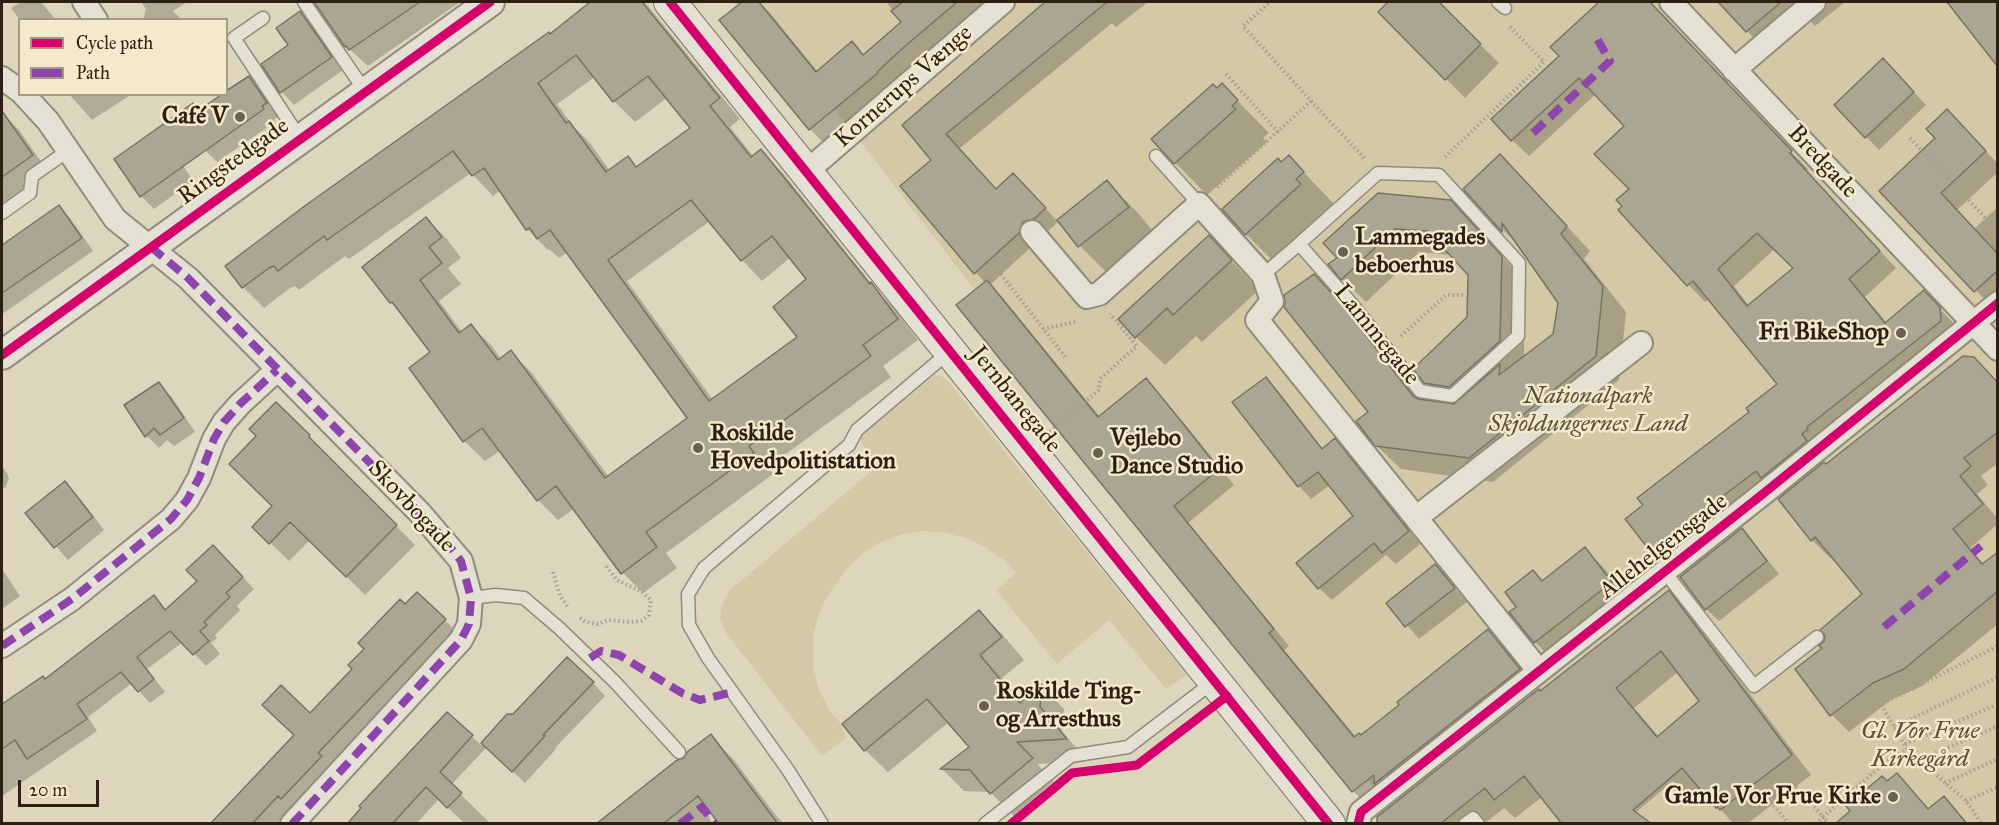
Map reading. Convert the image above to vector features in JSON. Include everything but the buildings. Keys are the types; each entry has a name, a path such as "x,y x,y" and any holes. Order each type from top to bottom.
{"main road":[{"name":"Jernbanegade","path":"670,2 1329,824"}],"street":[{"path":"84,2 95,18"},
{"name":"Ringstedgade","path":"2,355 490,2"},
{"name":"Kornerups Vænge","path":"806,172 1003,2"},
{"name":"Bredgade","path":"1671,2 1998,349"},
{"path":"1734,70 1814,2"},
{"path":"2,78 18,90"},
{"name":"Skovbogade","path":"25,96 48,121 114,219 188,278 440,534 461,561 471,598 469,624 461,640 292,824"},
{"path":"1032,232 1087,297 1099,294 1199,204 1263,275 1272,301 1257,320 1539,671"},
{"name":"Allehelgensgade","path":"1358,824 1361,812 1998,303"},
{"path":"1417,517 1641,343"},
{"path":"2,646 72,599 171,519 187,500 224,422 277,370"}],"lane":[{"path":"304,2 365,91"},
{"path":"263,18 234,38 300,138"},
{"path":"2,213 30,193 32,177 69,150"},
{"path":"1156,156 1199,204"},
{"path":"1263,275 1378,173 1440,176"},
{"name":"Lammegade","path":"1299,244 1352,304 1420,391 1452,396 1518,336 1519,263 1440,176"},
{"path":"822,824 788,770 708,658 689,625 688,594 704,568 849,446 857,430 951,352"},
{"path":"1664,571 1754,686 1816,637"},
{"path":"471,598 496,594 524,598 615,682 679,752"},
{"path":"985,824 1071,756 1128,747 1215,681"},
{"path":"1465,824 1473,818 1478,824"}],"path":[{"path":"1270,2 1243,26 1378,173"},
{"path":"1440,176 1444,158 1544,62 1498,15 1502,5"},
{"path":"1226,74 1278,132"},
{"path":"1199,204 1311,101"},
{"path":"1910,138 1996,229"},
{"path":"1032,232 993,264 1066,358"},
{"path":"1352,304 1404,260 1404,232"},
{"path":"1029,450 1099,390 1100,379 1137,346 1094,295"},
{"path":"1387,349 1446,295 1465,295"},
{"path":"579,617 586,622 598,624 608,620 641,621 650,615 651,600 642,592 616,580 606,566"},
{"path":"553,572 560,597 571,612"},
{"path":"1982,824 1966,801 1904,745 1881,704 1998,646"},
{"path":"1894,727 1998,677"},
{"path":"1904,745 1998,704"},
{"path":"1919,760 1998,726"},
{"path":"1816,824 1882,765 1908,749"},
{"path":"1945,783 1998,759"},
{"path":"1789,824 1768,799 1789,779 1828,824"},
{"path":"1966,801 1998,787"}],"green space":[{"name":"Nationalpark Skjoldungernes Land","path":"752,2 1997,2 1997,823 1424,823 1339,760"},
{"path":"935,375 948,381 1187,675 1166,689 1109,620 1057,664 996,590 1016,573 1004,560 966,538 941,532 922,531 903,534 881,542 849,566 824,601 818,617 814,631 813,666 819,689 828,708 841,724 846,738 822,756 727,634 720,619 722,604 729,591 874,469 876,462 861,443 861,436"}],"marked path":[{"path":"1533,133 1610,61 1596,37"},
{"path":"151,247 188,278 440,534 461,561 471,598 469,624 461,640 292,824"},
{"path":"2,646 72,599 171,519 187,500 224,422 277,370"},
{"path":"1884,627 1981,546"},
{"path":"590,658 601,651 619,655 682,693 700,700 733,692"},
{"path":"680,824 702,807 715,824"}],"cycle path":[{"path":"2,355 490,2"},
{"path":"670,2 1329,824"},
{"path":"1358,824 1361,812 1764,493 1998,303"},
{"path":"1011,824 1072,773 1137,765 1227,696"}],"place":[{"name":"Café V","path":"240,117"},
{"name":"Lammegades beboerhus","path":"1343,252"},
{"name":"Fri BikeShop","path":"1901,333"},
{"name":"Roskilde Hovedpolitistation","path":"698,448"},
{"name":"Vejlebo Dance Studio","path":"1098,453"},
{"name":"Roskilde Ting- og Arresthus","path":"984,706"},
{"name":"Gamle Vor Frue Kirke","path":"1893,797"}],"park label":[{"name":"Gl. Vor Frue Kirkegård","path":"1920,746"}]}
